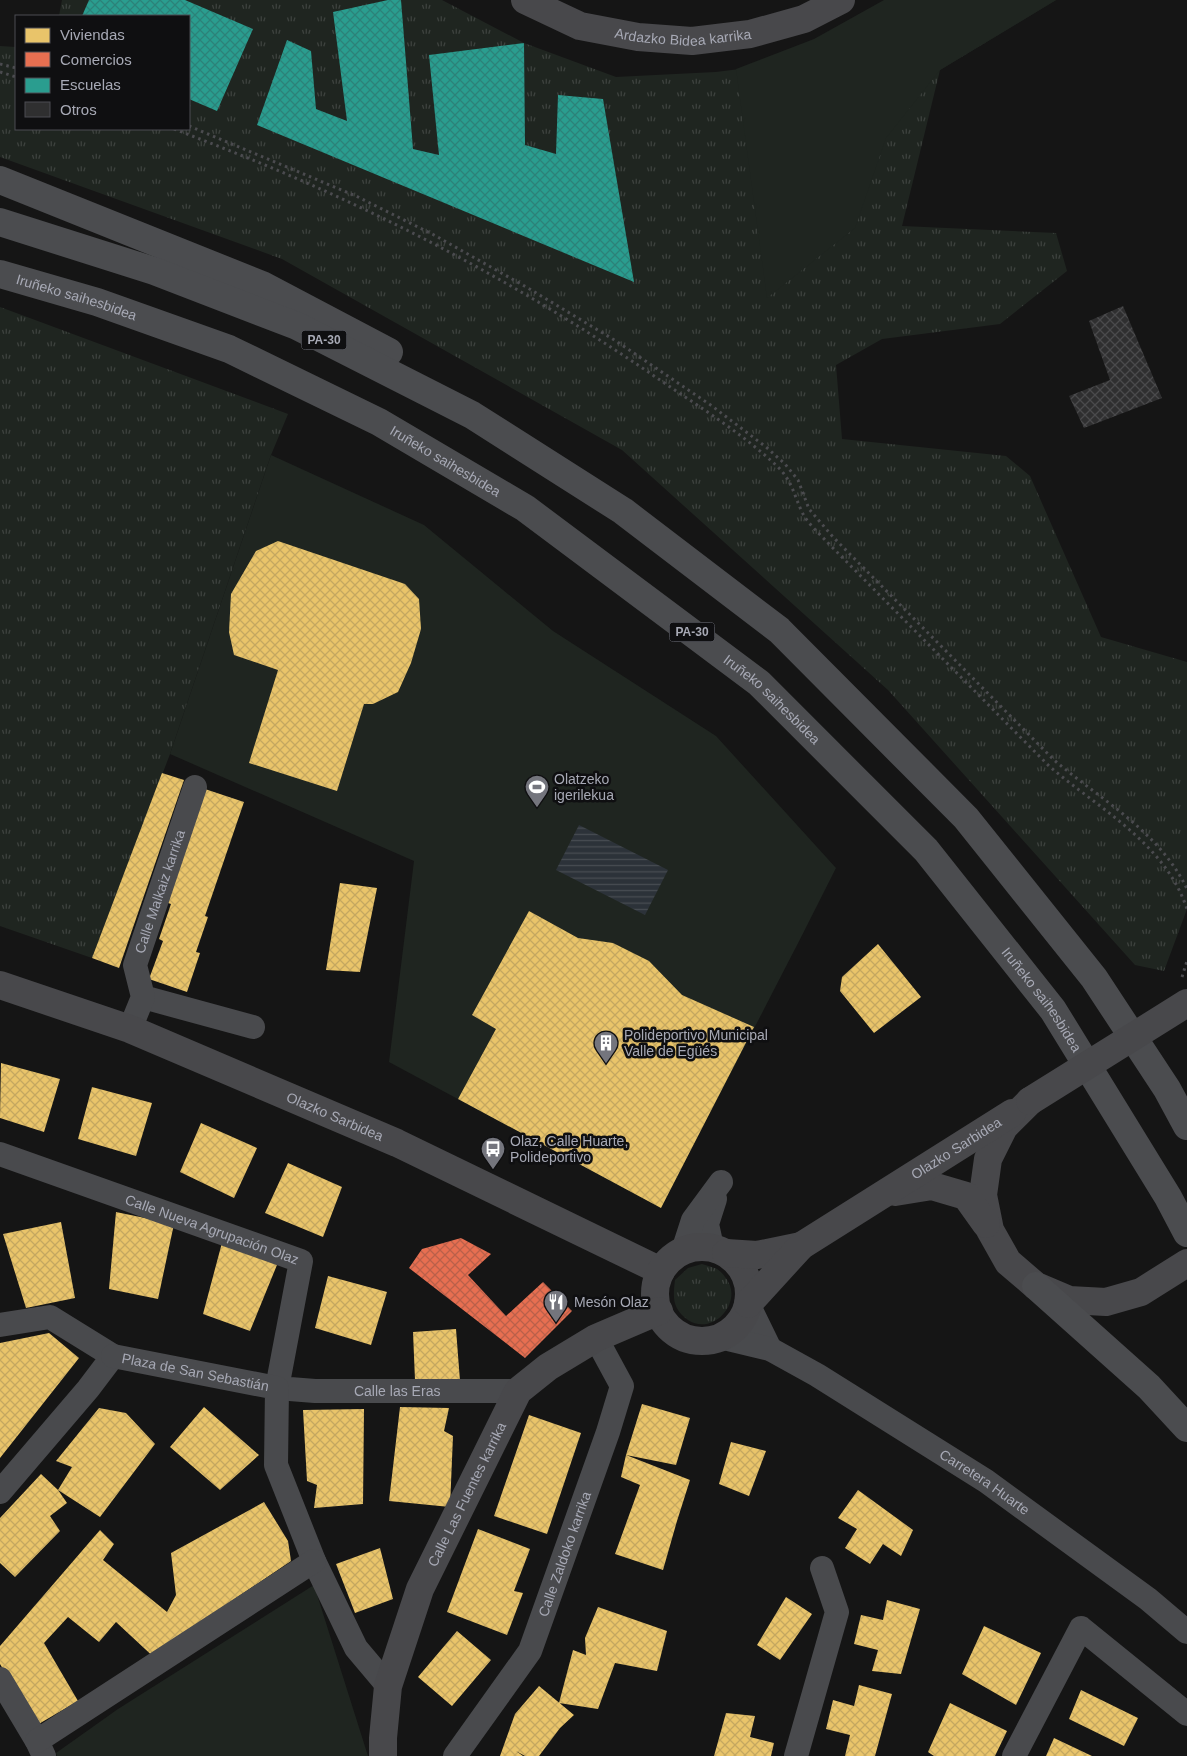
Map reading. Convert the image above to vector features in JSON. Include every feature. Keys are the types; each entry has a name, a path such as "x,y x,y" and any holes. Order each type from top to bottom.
{"highway":[{"path":"0,180 262,285 482,401 623,511"},
{"name":"PA-30","path":"0,222 154,271 297,326 472,415 623,511 779,630 966,818 1094,978 1167,1089 1187,1126"},
{"name":"Iruñeko saihesbidea","path":"6,276 97,302 229,349 379,422 525,508 759,683 926,850 1053,1010 1168,1196 1187,1233"},
{"path":"975,830 1066,925 1108,980 1187,1096"},
{"path":"1036,1286 1150,1387 1187,1428"}],"street":[{"name":"Ardazko Bidea karrika","path":"525,0 580,26 638,36 692,41 750,34 804,19 841,0"},
{"name":"Calle Malkaiz karrika","path":"143,997 135,965 195,787"},
{"name":"Olazko Sarbidea","path":"0,985 130,1029 397,1143 661,1271"},
{"path":"130,1029 143,997 253,1027"},
{"path":"1187,1003 1030,1101 1004,1127 988,1159 983,1195 990,1230 1008,1262 1036,1286 1070,1300 1106,1302 1141,1292 1187,1263"},
{"name":"Olazko Sarbidea","path":"748,1304 802,1246 1030,1101"},
{"name":"Calle Nueva Agrupación Olaz","path":"0,1154 301,1261 277,1388"},
{"path":"683,1251 693,1220 721,1182 707,1224 719,1250"},
{"name":"Olazko Sarbidea","path":"884,1194 932,1186 966,1196 990,1230"},
{"name":"Olazko Sarbidea","path":"719,1250 757,1255 802,1246"},
{"path":"697,1247 719,1250 738,1262 746,1275 749,1290 748,1304 743,1318 733,1330 720,1337 706,1341 691,1340 678,1334 666,1324 659,1311 656,1285 661,1271 670,1259 683,1251 697,1247"},
{"path":"748,1304 770,1349"},
{"name":"Calle Las Fuentes karrika","path":"383,1756 388,1686 420,1590 518,1391 548,1367 596,1338 659,1311"},
{"path":"0,1325 50,1316 114,1356 0,1492"},
{"name":"Carretera Huarte","path":"720,1337 770,1349 817,1375 986,1481 1148,1599 1187,1632"},
{"name":"Calle Zaldoko karrika","path":"455,1756 530,1651 608,1432 622,1386 596,1338"},
{"name":"Plaza de San Sebastián","path":"114,1356 277,1388 276,1465 314,1561 356,1648 388,1686"},
{"name":"Calle las Eras","path":"277,1388 315,1391 518,1391"},
{"path":"0,1679 41,1748 314,1561"},
{"path":"796,1756 837,1612 822,1568"},
{"path":"1014,1756 1081,1628 1187,1714"}],"path":[{"path":"0,64 15,68"},
{"path":"0,72 15,76"},
{"path":"190,126 356,196 461,250 616,341 712,406 766,447 785,464 798,480 810,509 833,537 1054,760 1078,781 1129,819 1162,850 1180,874 1187,888"},
{"path":"177,130 243,156 353,204 457,257 524,294 612,348 708,413 761,452 792,484 803,513 827,542 1049,766 1124,824 1157,856 1174,878 1187,909"}],"green space":[{"path":"62,0 442,0 524,43 616,77 716,72 797,62 964,0 1056,0 940,70 902,226 1056,233 1067,271 1000,324 882,339 836,365 842,439 1006,456 1030,476 1101,637 1187,662 1187,909 1164,971 1135,965 888,690 622,450 282,259 0,157 0,46 15,47 15,130 190,130 190,15 59,15"},
{"path":"884,0 1056,0 940,70 886,138 855,228 767,298 736,69 814,39"},
{"path":"0,307 288,414 271,455 170,754 92,958 0,926"},
{"name":"Olatzeko igerilekua","path":"271,455 424,525 553,631 716,736 836,868 661,1208 389,1062 414,861 170,754"},
{"path":"702,1264 717,1269 725,1277 730,1286 731,1296 724,1314 708,1324 698,1324 688,1320 676,1307 674,1297 675,1280 688,1268"},
{"path":"314,1585 368,1756 57,1756 56,1753 118,1709"}],"shaded area":[{"path":"579,825 668,870 645,915 556,870"}],"building: Viviendas":[{"path":"278,541 405,584 419,599 421,629 411,663 398,692 373,704 364,704 337,791 249,763 278,670 234,655 229,632 231,594 256,551"},
{"path":"162,773 184,780 119,968 92,958"},
{"path":"205,789 244,802 205,916 208,917 196,952 200,953 187,992 149,979 163,941 159,939 171,904 168,903"},
{"path":"340,883 377,888 360,972 326,970"},
{"name":"Polideportivo Municipal Valle de Egüés","path":"529,911 578,938 613,943 649,961 682,995 754,1027 661,1208 458,1099 496,1029 472,1015"},
{"path":"878,944 921,997 874,1033 840,991 842,977"},
{"path":"1,1063 60,1079 44,1132 0,1118"},
{"path":"92,1087 152,1103 136,1156 78,1139"},
{"path":"201,1123 257,1148 234,1198 180,1172"},
{"path":"288,1163 342,1187 323,1237 265,1213"},
{"path":"116,1212 174,1224 158,1299 109,1289"},
{"path":"61,1222 75,1298 26,1308 3,1234"},
{"path":"223,1239 279,1260 250,1331 203,1314"},
{"path":"328,1276 387,1292 371,1345 315,1328"},
{"path":"456,1329 460,1381 415,1380 413,1332"},
{"path":"49,1333 79,1358 0,1458 0,1343"},
{"path":"642,1404 690,1418 676,1465 626,1455"},
{"path":"204,1407 259,1455 220,1490 170,1447"},
{"path":"400,1407 449,1408 444,1431 453,1436 450,1507 389,1501"},
{"path":"99,1408 126,1413 155,1444 100,1517 58,1490 72,1467 56,1461"},
{"path":"364,1409 363,1504 314,1508 317,1485 307,1481 303,1410"},
{"path":"529,1415 581,1433 547,1534 494,1516"},
{"path":"731,1442 766,1451 749,1496 719,1484"},
{"path":"626,1455 690,1480 663,1570 615,1554 640,1485 621,1477"},
{"path":"41,1474 58,1490 67,1503 50,1516 60,1531 15,1577 0,1563 0,1518"},
{"path":"858,1490 913,1530 901,1556 883,1544 870,1564 845,1548 857,1529 838,1518"},
{"path":"264,1502 288,1541 291,1561 205,1619 159,1662 116,1622 99,1642 68,1617 44,1643 78,1701 37,1725 0,1664 0,1646 100,1530 114,1544 103,1560 167,1612 176,1595 171,1553"},
{"path":"478,1529 530,1549 514,1591 523,1593 507,1635 447,1612"},
{"path":"380,1548 393,1599 355,1613 336,1564"},
{"path":"786,1597 812,1614 780,1660 757,1645"},
{"path":"887,1600 920,1609 901,1674 872,1671 878,1650 854,1644 861,1615 883,1620"},
{"path":"598,1607 667,1631 657,1671 615,1663 598,1709 559,1703 573,1650 586,1655 585,1638"},
{"path":"984,1626 1041,1653 1016,1705 962,1674"},
{"path":"457,1631 491,1660 452,1706 418,1677"},
{"path":"859,1685 892,1694 875,1756 845,1756 850,1735 826,1729 833,1700 854,1706"},
{"path":"539,1686 574,1715 560,1728 539,1756 525,1756 516,1751 523,1756 500,1756 515,1714"},
{"path":"1081,1690 1138,1718 1124,1746 1069,1719"},
{"path":"950,1703 1007,1731 995,1756 934,1756 928,1752"},
{"path":"726,1713 755,1716 750,1737 774,1743 771,1756 714,1756"},
{"path":"1054,1738 1092,1756 1046,1756"}],"building: Comercios":[{"path":"461,1238 491,1254 468,1275 506,1316 543,1282 572,1311 525,1358 409,1268 422,1249"}],"building: Escuelas":[{"path":"89,0 185,0 253,29 217,111 190,99 190,15 82,15"},
{"path":"388,0 401,0 413,149 439,155 429,55 524,43 525,145 556,154 558,95 603,99 634,282 257,125 287,40 311,51 316,109 347,121 333,12"}],"building: Otros":[{"path":"1123,306 1162,398 1084,428 1069,396 1110,380 1089,321"}],"place":[{"name":"Olatzeko igerilekua","path":"537,808"},
{"name":"Polideportivo Municipal Valle de Egüés","path":"606,1064"},
{"name":"Olaz, Calle Huarte, Polideportivo","path":"493,1170"},
{"name":"Mesón Olaz","path":"556,1323"}]}
